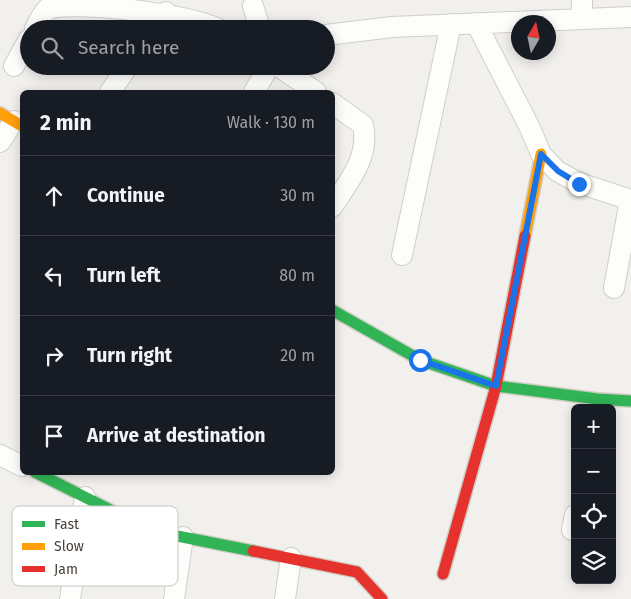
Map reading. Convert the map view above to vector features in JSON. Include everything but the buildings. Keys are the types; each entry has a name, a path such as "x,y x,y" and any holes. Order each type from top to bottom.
{"street":[{"path":"41,20 47,10 63,2 82,0 114,2 196,20"},
{"path":"253,6 257,20"},
{"path":"335,34 392,27 476,23 582,9 631,17"},
{"path":"160,20 166,12"},
{"path":"476,23 529,126 541,154 558,171 579,184 630,200 614,288"},
{"path":"402,254 451,24"},
{"path":"14,66 20,55"},
{"path":"111,90 122,75"},
{"path":"255,90 264,75"},
{"path":"291,75 313,90"},
{"path":"335,105 363,125 366,137 359,165 335,202"},
{"path":"0,142 12,120"},
{"path":"443,574 496,386 541,154"},
{"path":"335,312 420,360 496,386 597,403 631,401"},
{"path":"0,455 20,465"},
{"path":"41,475 103,506"},
{"path":"84,506 85,497"},
{"path":"178,536 357,572 382,599"},
{"path":"178,571 183,537"},
{"path":"285,599 291,558"},
{"path":"70,599 72,586"},
{"path":"174,599 176,586"}],"traffic: fast":[{"path":"335,312 420,360 496,386 598,399 631,401"},
{"path":"41,475 102,506"},
{"path":"178,536 253,551"}],"traffic: slow":[{"path":"0,113 20,125"},
{"path":"525,236 541,154"}],"traffic: jam":[{"path":"443,574 496,386 525,236"},
{"path":"253,551 357,572 382,599"}],"route":[{"path":"420,360 496,386 541,154 558,171 579,184"}]}
